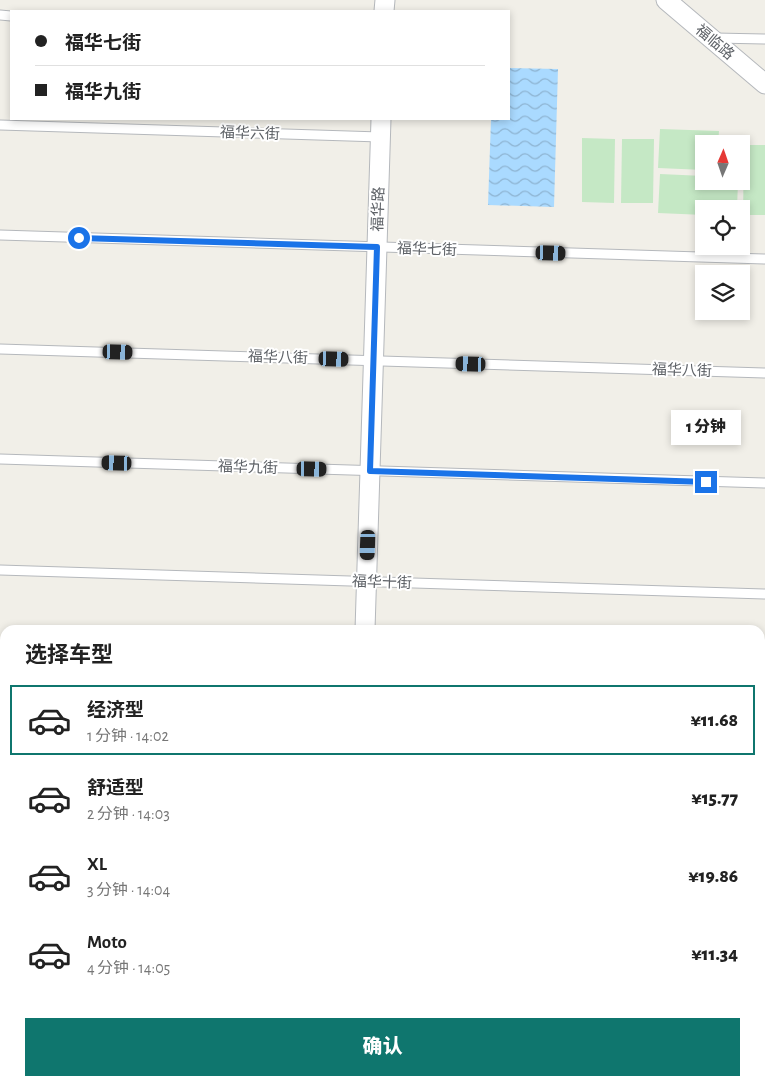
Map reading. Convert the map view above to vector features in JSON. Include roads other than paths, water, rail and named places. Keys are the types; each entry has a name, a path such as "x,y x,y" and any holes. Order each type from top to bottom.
{"street":[{"name":"福临路","path":"666,0 765,84"},
{"name":"福华路","path":"365,625 381,128"}],"lane":[{"path":"710,38 765,40"},
{"name":"福华六街","path":"0,125 381,128"},
{"name":"福华七街","path":"0,235 765,259"},
{"name":"福华八街","path":"0,349 765,373"},
{"name":"福华九街","path":"0,459 765,484"},
{"name":"福华十街","path":"0,570 765,594"}],"water":[{"path":"510,68 558,69 554,207 488,205 491,120 510,120"}]}
